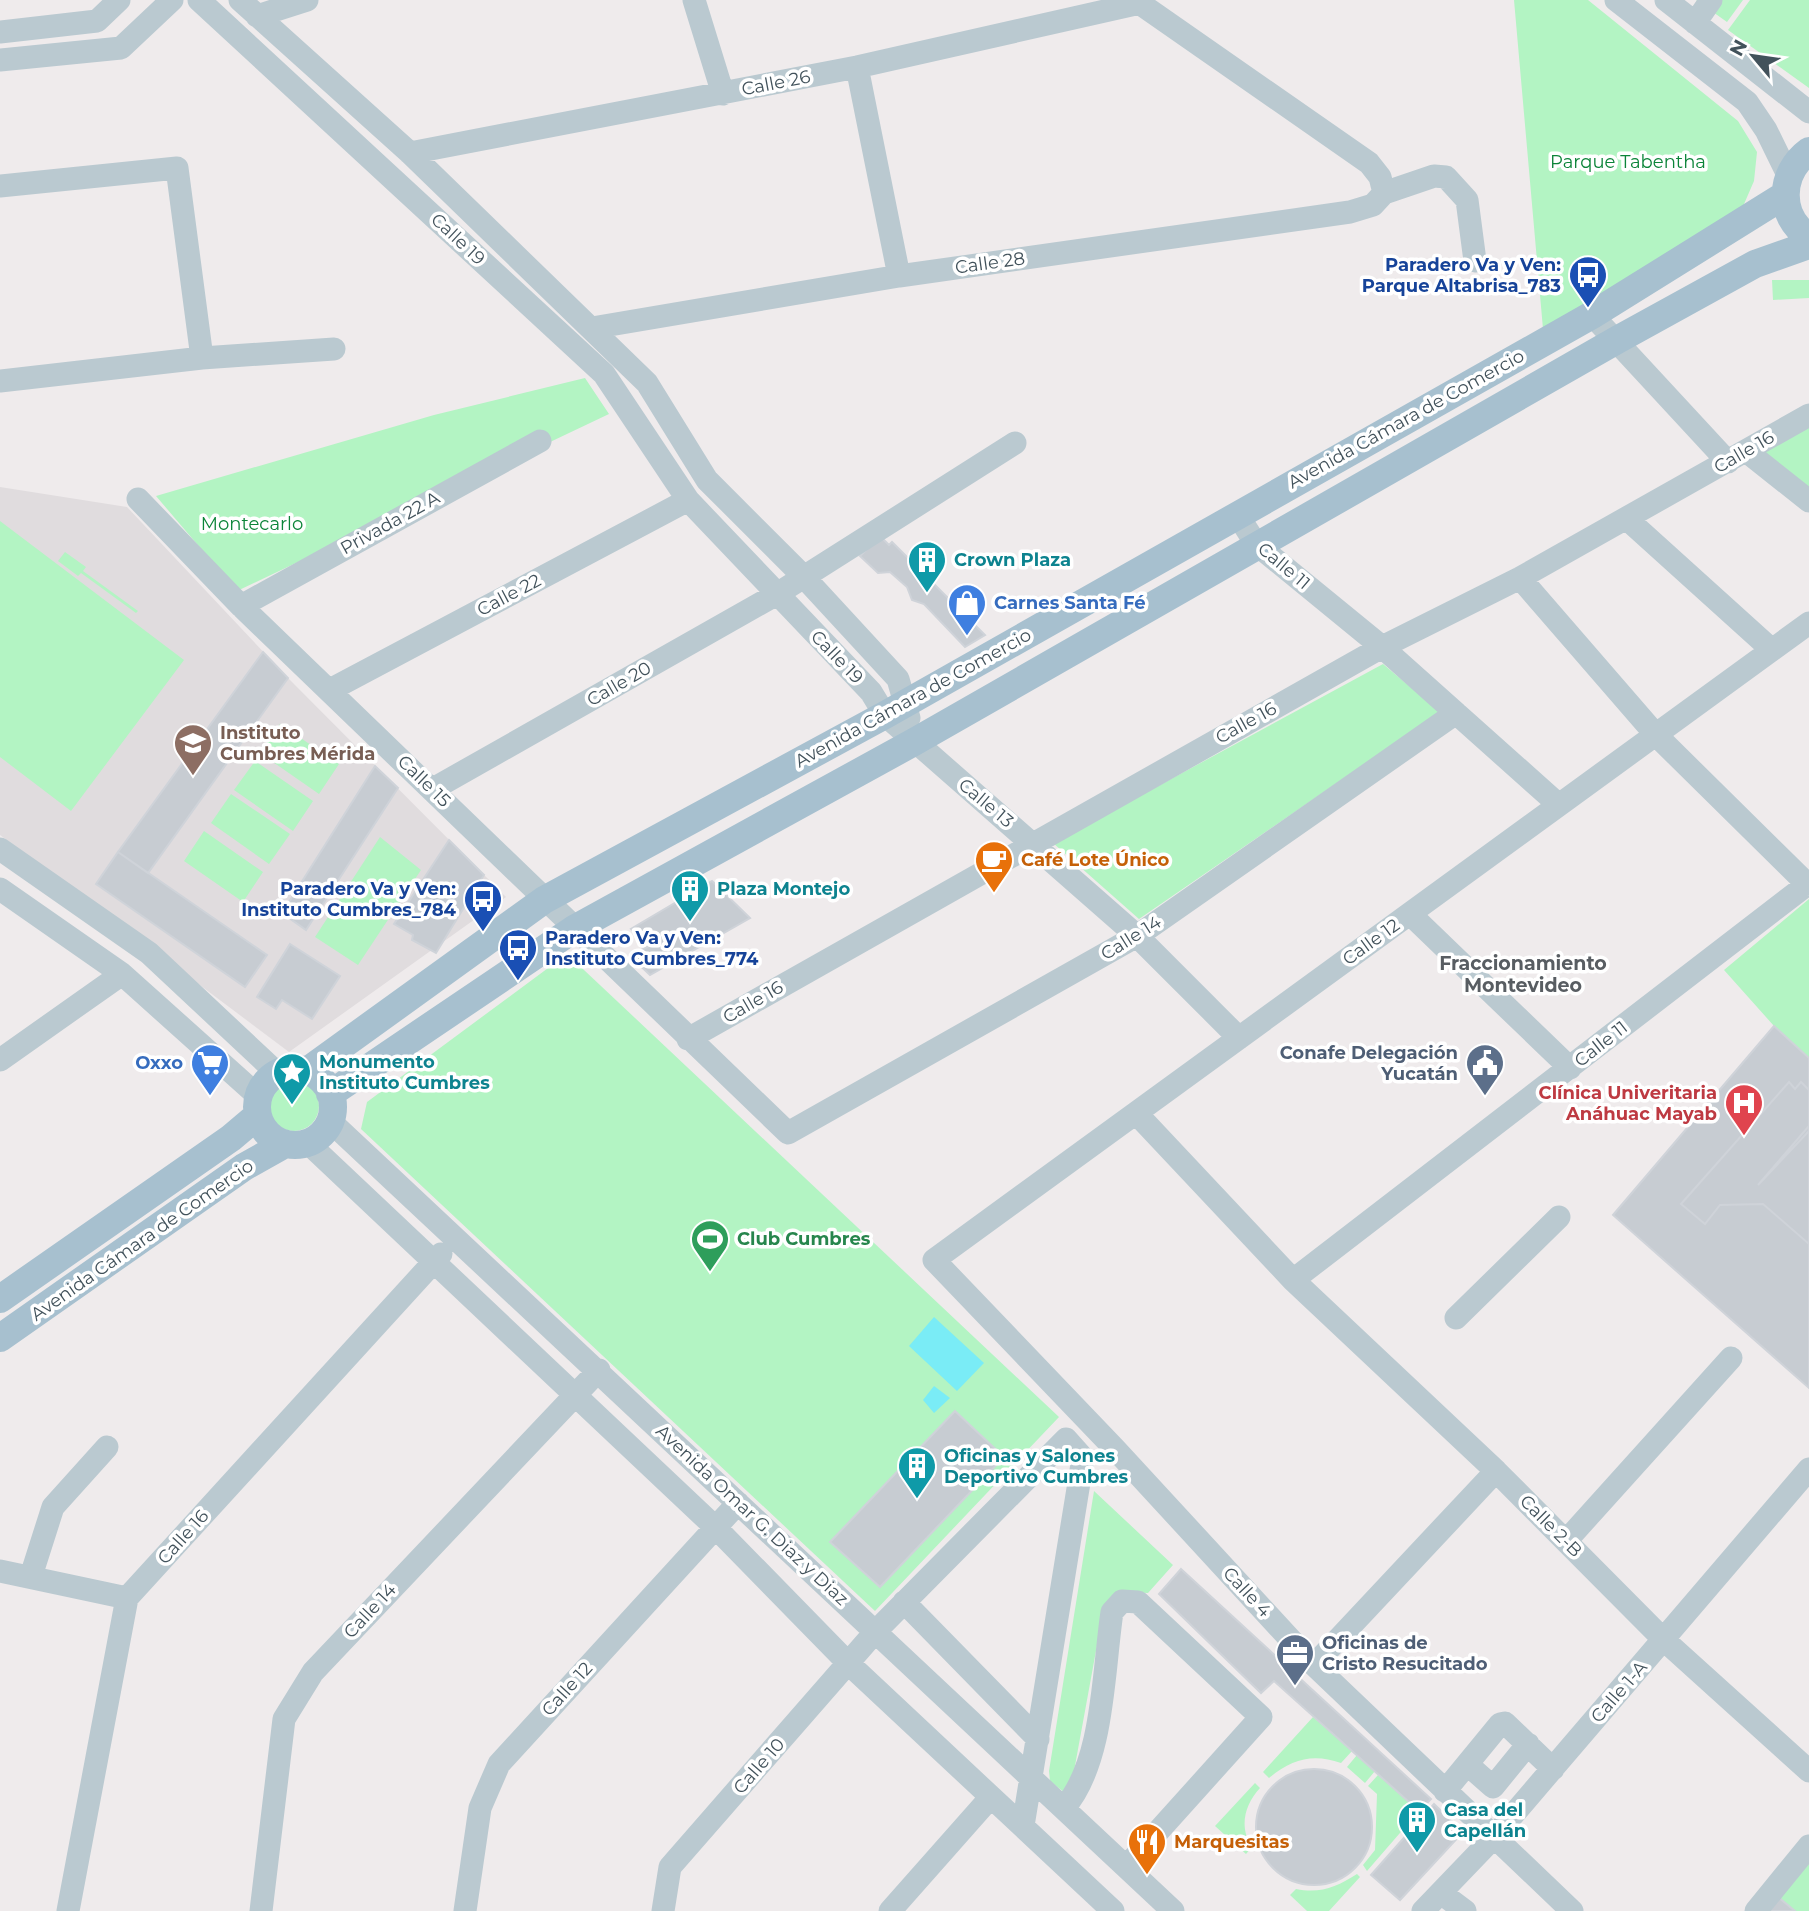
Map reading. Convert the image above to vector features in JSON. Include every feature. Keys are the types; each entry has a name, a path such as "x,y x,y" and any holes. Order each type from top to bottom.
{"main road":[{"name":"Avenida Cámara de Comercio","path":"307,1071 544,900 896,709 1592,315 1786,185 1798,159 1809,150"},
{"path":"1786,185 1789,215 1800,231 1809,237"},
{"name":"Avenida Cámara de Comercio","path":"330,1107 574,929 914,742 1256,544 1617,340 1755,264 1809,244"},
{"path":"292,1069 307,1071 317,1076 330,1107 321,1134 297,1144 267,1134 258,1106 262,1087 277,1073 292,1069"},
{"name":"Avenida Cámara de Comercio","path":"0,1299 231,1138 258,1106"},
{"name":"Avenida Cámara de Comercio","path":"0,1338 244,1167 297,1144"}],"street":[{"path":"0,32 97,21 119,0"},
{"path":"0,60 121,48 172,0"},
{"name":"Calle 19","path":"199,0 604,374 688,500 871,692 896,709 914,742"},
{"name":"Calle 19","path":"240,0 410,153 647,383 707,480 803,576 898,679 896,709"},
{"path":"257,16 307,0"},
{"path":"694,0 723,94"},
{"path":"1616,0 1747,102 1766,130 1786,185"},
{"path":"1666,0 1809,112"},
{"path":"1695,23 1711,0"},
{"path":"1138,2 1369,163 1380,177 1384,193"},
{"name":"Calle 26","path":"410,153 857,67 1138,2"},
{"path":"857,67 899,276"},
{"path":"302,95 322,74"},
{"path":"0,186 177,168 202,358"},
{"name":"Calle 28","path":"592,328 899,276 1350,212 1373,205 1384,193 1434,176 1446,177 1467,200 1475,261"},
{"path":"1592,315 1737,457 1809,501"},
{"path":"0,381 202,358 334,349"},
{"name":"Calle 16","path":"688,1039 1032,842 1382,647 1520,578 1809,415"},
{"name":"Privada 22 A","path":"241,606 540,441"},
{"name":"Calle 20","path":"433,789 777,594 1015,443"},
{"name":"Calle 15","path":"138,499 241,606 788,1133"},
{"name":"Calle 22","path":"330,690 688,500"},
{"name":"Calle 11","path":"1237,514 1256,544 1382,647 1559,805"},
{"path":"1627,519 1772,650"},
{"path":"1520,578 1656,735 1808,883"},
{"name":"Calle 12","path":"934,1260 1809,623"},
{"name":"Calle 14","path":"788,1133 1137,936 1456,713"},
{"name":"Calle 13","path":"914,742 1137,936 1238,1038"},
{"path":"0,849 149,953 277,1073"},
{"name":"Calle 11","path":"1293,1280 1808,883"},
{"path":"0,889 122,974 258,1106"},
{"path":"65,934 82,907"},
{"path":"1410,914 1570,1068"},
{"path":"0,1060 122,974"},
{"name":"Avenida Omar G. Diaz y Diaz","path":"330,1107 454,1241 598,1370 1032,1778 1070,1801 1134,1858 1173,1911"},
{"path":"1136,1113 1293,1280"},
{"name":"Avenida Omar G. Diaz y Diaz","path":"297,1144 432,1263 715,1527 849,1664 1113,1911"},
{"path":"1457,1318 1559,1217"},
{"name":"Calle 16","path":"127,1598 454,1241"},
{"name":"Calle 4","path":"934,1260 1314,1665 1572,1911"},
{"name":"Calle 2-B","path":"1293,1280 1496,1471 1664,1640 1809,1772"},
{"path":"1566,1541 1731,1358"},
{"name":"Calle 14","path":"261,1911 284,1719 305,1684 322,1662 598,1370"},
{"name":"Calle 10","path":"663,1911 670,1867 876,1631 1066,1439 1083,1458 1038,1739"},
{"path":"31,1576 53,1507 107,1447"},
{"name":"Calle 1-A","path":"1423,1911 1494,1837 1809,1469"},
{"path":"1314,1665 1496,1471"},
{"name":"Calle 12","path":"465,1911 480,1808 499,1763 738,1503"},
{"path":"0,1571 127,1598 68,1911"},
{"path":"1070,1801 1093,1750 1112,1612 1122,1601 1138,1602 1261,1717 1134,1858"},
{"path":"904,1602 1038,1739 1023,1826"},
{"path":"1446,1791 1500,1724 1505,1723 1553,1769"},
{"path":"1467,1764 1493,1787 1528,1744"},
{"path":"890,1911 990,1798"},
{"path":"1756,1911 1809,1846"},
{"path":"1441,1893 1465,1911"}],"shaded area":[{"name":"Instituto Cumbres Mérida","path":"0,487 127,507 288,678 506,897 289,1052 0,835"}],"green space":[{"name":"Parque Tabentha","path":"1514,0 1588,0 1738,121 1757,152 1754,181 1741,211 1543,329"},
{"path":"1696,0 1743,0 1727,22"},
{"path":"1750,0 1809,0 1809,88 1728,30"},
{"path":"1772,280 1809,280 1809,298 1773,300"},
{"name":"Montecarlo","path":"585,378 609,414 237,591 156,496 434,415"},
{"path":"1809,425 1809,493 1760,454"},
{"path":"0,521 184,660 71,811 0,757"},
{"path":"65,552 86,567 83,571 138,611 136,613 81,573 78,576 58,561"},
{"path":"1383,664 1440,712 1139,919 1053,843"},
{"path":"280,724 339,764 319,794 260,753"},
{"path":"255,761 313,801 293,831 234,790"},
{"path":"231,794 290,834 269,864 211,823"},
{"path":"204,831 263,872 243,902 184,861"},
{"path":"380,837 421,870 358,965 315,937"},
{"path":"1809,899 1809,1058 1774,1026 1724,970"},
{"name":"Club Cumbres","path":"567,954 1059,1417 875,1611 361,1129 367,1102"},
{"path":"294,1081 312,1088 319,1106 312,1124 294,1131 276,1124 269,1106 276,1088"},
{"path":"1094,1491 1173,1565 1148,1593 1119,1592 1104,1607 1070,1793 1065,1793 1050,1781 1049,1771"},
{"path":"1313,1717 1352,1751 1341,1763 1312,1758 1286,1766 1269,1778 1263,1772"},
{"path":"1357,1755 1375,1771 1365,1783 1347,1767"},
{"path":"1378,1775 1419,1811 1367,1871 1363,1865 1375,1850 1377,1794 1368,1786"},
{"path":"1255,1783 1260,1788 1250,1802 1245,1817 1246,1832 1252,1847 1246,1854 1215,1826"},
{"path":"1809,1858 1809,1911 1795,1911 1777,1896"},
{"path":"1357,1874 1360,1877 1329,1911 1307,1911 1290,1895 1296,1889 1313,1891 1328,1888"}],"water":[{"path":"934,1317 984,1363 957,1391 909,1346"},
{"path":"934,1386 950,1398 934,1413 923,1400"}],"building":[{"name":"Crown Plaza","path":"880,536 889,545 892,542 985,635 965,647 924,604 912,600 907,587 890,572 878,573 860,556"},
{"path":"263,652 288,678 148,873 118,852"},
{"path":"375,766 398,788 306,930 282,913"},
{"path":"449,840 484,875 436,953 412,940 413,935 394,924"},
{"path":"118,852 267,955 245,987 96,884"},
{"name":"Plaza Montejo","path":"712,881 750,918 650,975 630,956 649,946 631,929"},
{"path":"290,944 340,976 312,1019 282,1000 276,1009 257,997"},
{"name":"Clínica Univeritaria Anáhuac Mayab","path":"1774,1026 1809,1058 1809,1388 1613,1215"},
{"path":"1789,1082 1795,1089 1801,1082 1809,1090 1809,1126 1758,1185 1809,1131 1809,1244 1763,1204 1720,1205 1705,1224 1681,1204"},
{"name":"Oficinas y Salones Deportivo Cumbres","path":"955,1411 1004,1457 880,1587 830,1542"},
{"name":"Oficinas de Cristo Resucitado","path":"1181,1569 1431,1799 1419,1811 1274,1681 1261,1693 1159,1594"},
{"path":"1314,1769 1336,1774 1355,1786 1367,1805 1372,1827 1367,1849 1355,1868 1336,1880 1314,1885 1292,1880 1273,1868 1261,1849 1256,1827 1261,1805 1273,1786 1292,1774"},
{"name":"Casa del Capellán","path":"1434,1804 1463,1832 1400,1900 1371,1875"},
{"path":"1777,1896 1795,1911 1766,1911"}],"place":[{"name":"Paradero Va y Ven: Parque Altabrisa_783","path":"1588,309"},
{"name":"Crown Plaza","path":"927,594"},
{"name":"Carnes Santa Fé","path":"967,637"},
{"name":"Instituto Cumbres Mérida","path":"193,777"},
{"name":"Café Lote Único","path":"994,894"},
{"name":"Plaza Montejo","path":"690,923"},
{"name":"Paradero Va y Ven: Instituto Cumbres_784","path":"483,933"},
{"name":"Paradero Va y Ven: Instituto Cumbres_774","path":"518,982"},
{"name":"Oxxo","path":"210,1097"},
{"name":"Conafe Delegación Yucatán","path":"1485,1097"},
{"name":"Monumento Instituto Cumbres","path":"292,1106"},
{"name":"Clínica Univeritaria Anáhuac Mayab","path":"1744,1137"},
{"name":"Club Cumbres","path":"710,1273"},
{"name":"Oficinas y Salones Deportivo Cumbres","path":"917,1500"},
{"name":"Oficinas de Cristo Resucitado","path":"1295,1687"},
{"name":"Casa del Capellán","path":"1417,1854"},
{"name":"Marquesitas","path":"1147,1876"}],"district":[{"name":"Fraccionamiento Montevideo","path":"1523,974"}]}
